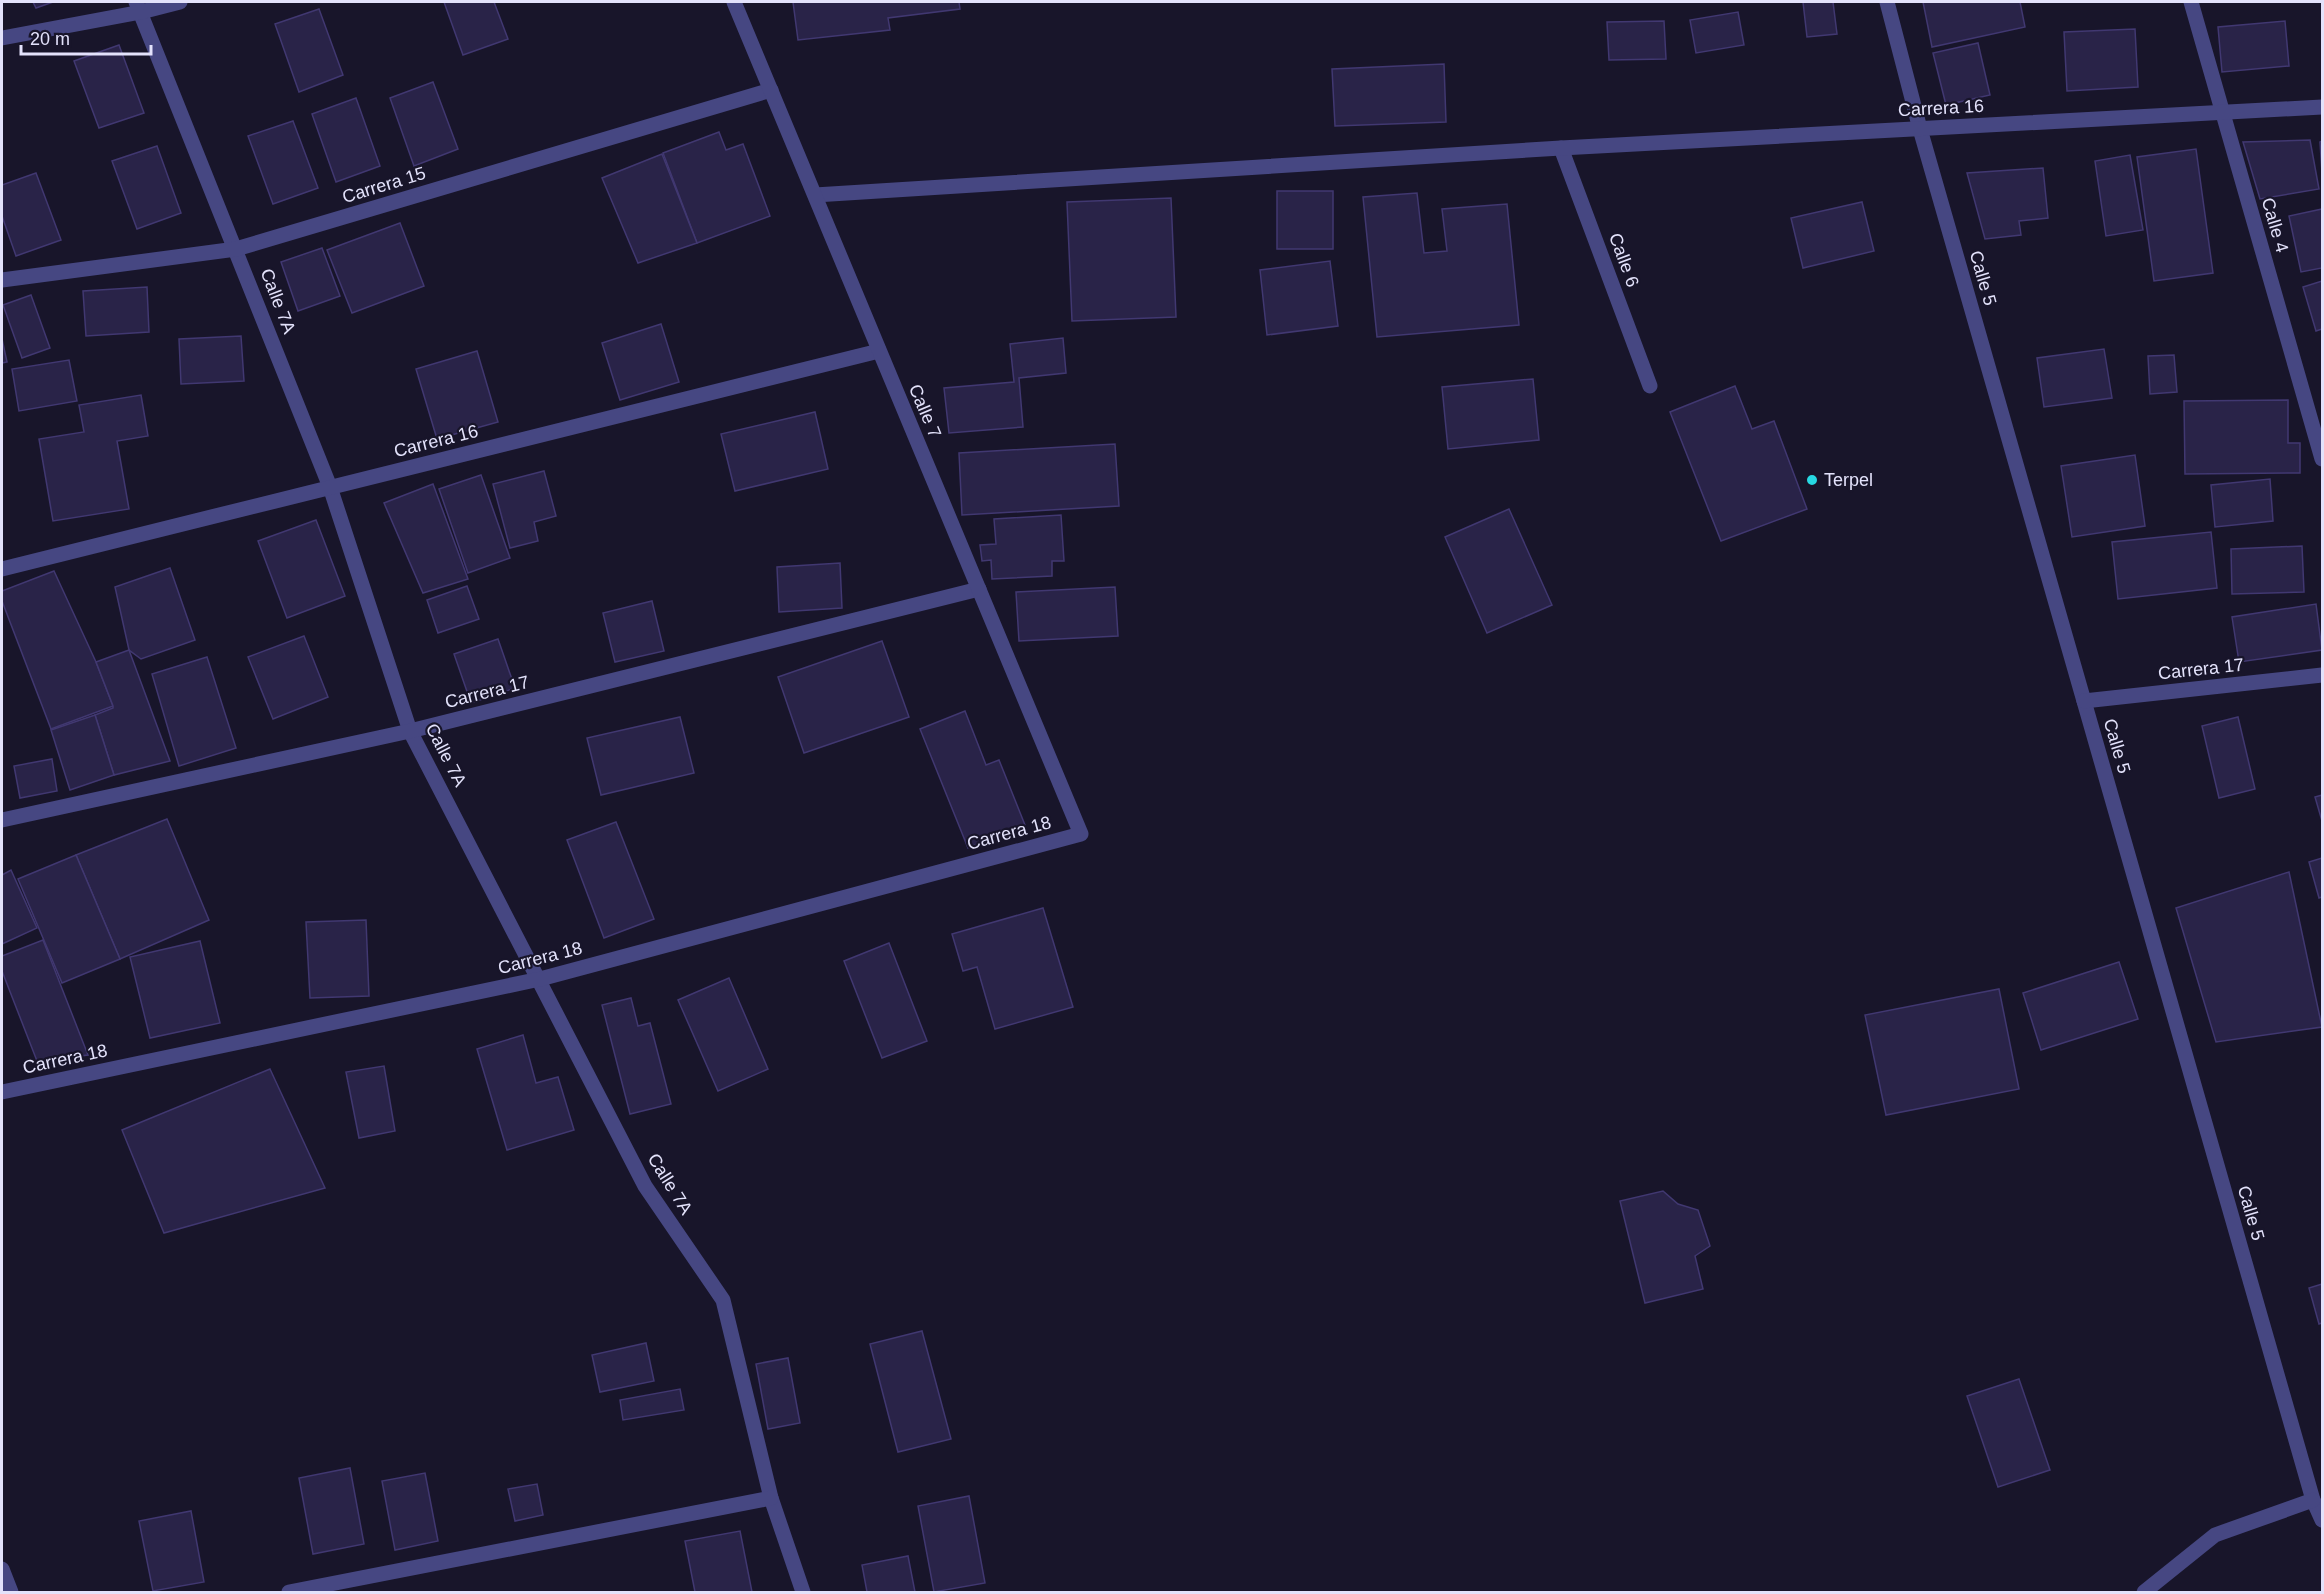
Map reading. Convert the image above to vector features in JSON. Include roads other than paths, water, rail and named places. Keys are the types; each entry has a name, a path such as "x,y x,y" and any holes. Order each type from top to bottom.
{"street":[{"path":"2,38 139,7 180,2"},
{"name":"Calle 7","path":"734,2 1081,834"},
{"name":"Calle 5","path":"1887,2 1920,129 2313,1500 2322,1520"},
{"name":"Calle 4","path":"2192,2 2322,459"},
{"name":"Calle 7A","path":"139,7 330,487 410,731 645,1186 723,1300 771,1498 802,1593"},
{"name":"Carrera 15","path":"2,280 236,249 771,90"},
{"name":"Carrera 16","path":"814,195 1562,147 2322,107"},
{"name":"Calle 6","path":"1562,147 1650,387"},
{"name":"Carrera 16","path":"2,569 879,351"},
{"name":"Carrera 17","path":"2,820 410,731 979,589"},
{"name":"Carrera 17","path":"2084,701 2322,675"},
{"name":"Carrera 18","path":"2,1092 540,979 1081,834"},
{"path":"289,1593 771,1498"},
{"path":"2144,1593 2215,1535 2313,1500"},
{"path":"2,1569 11,1593"}],"place":[{"name":"Terpel","path":"1812,480"}]}
